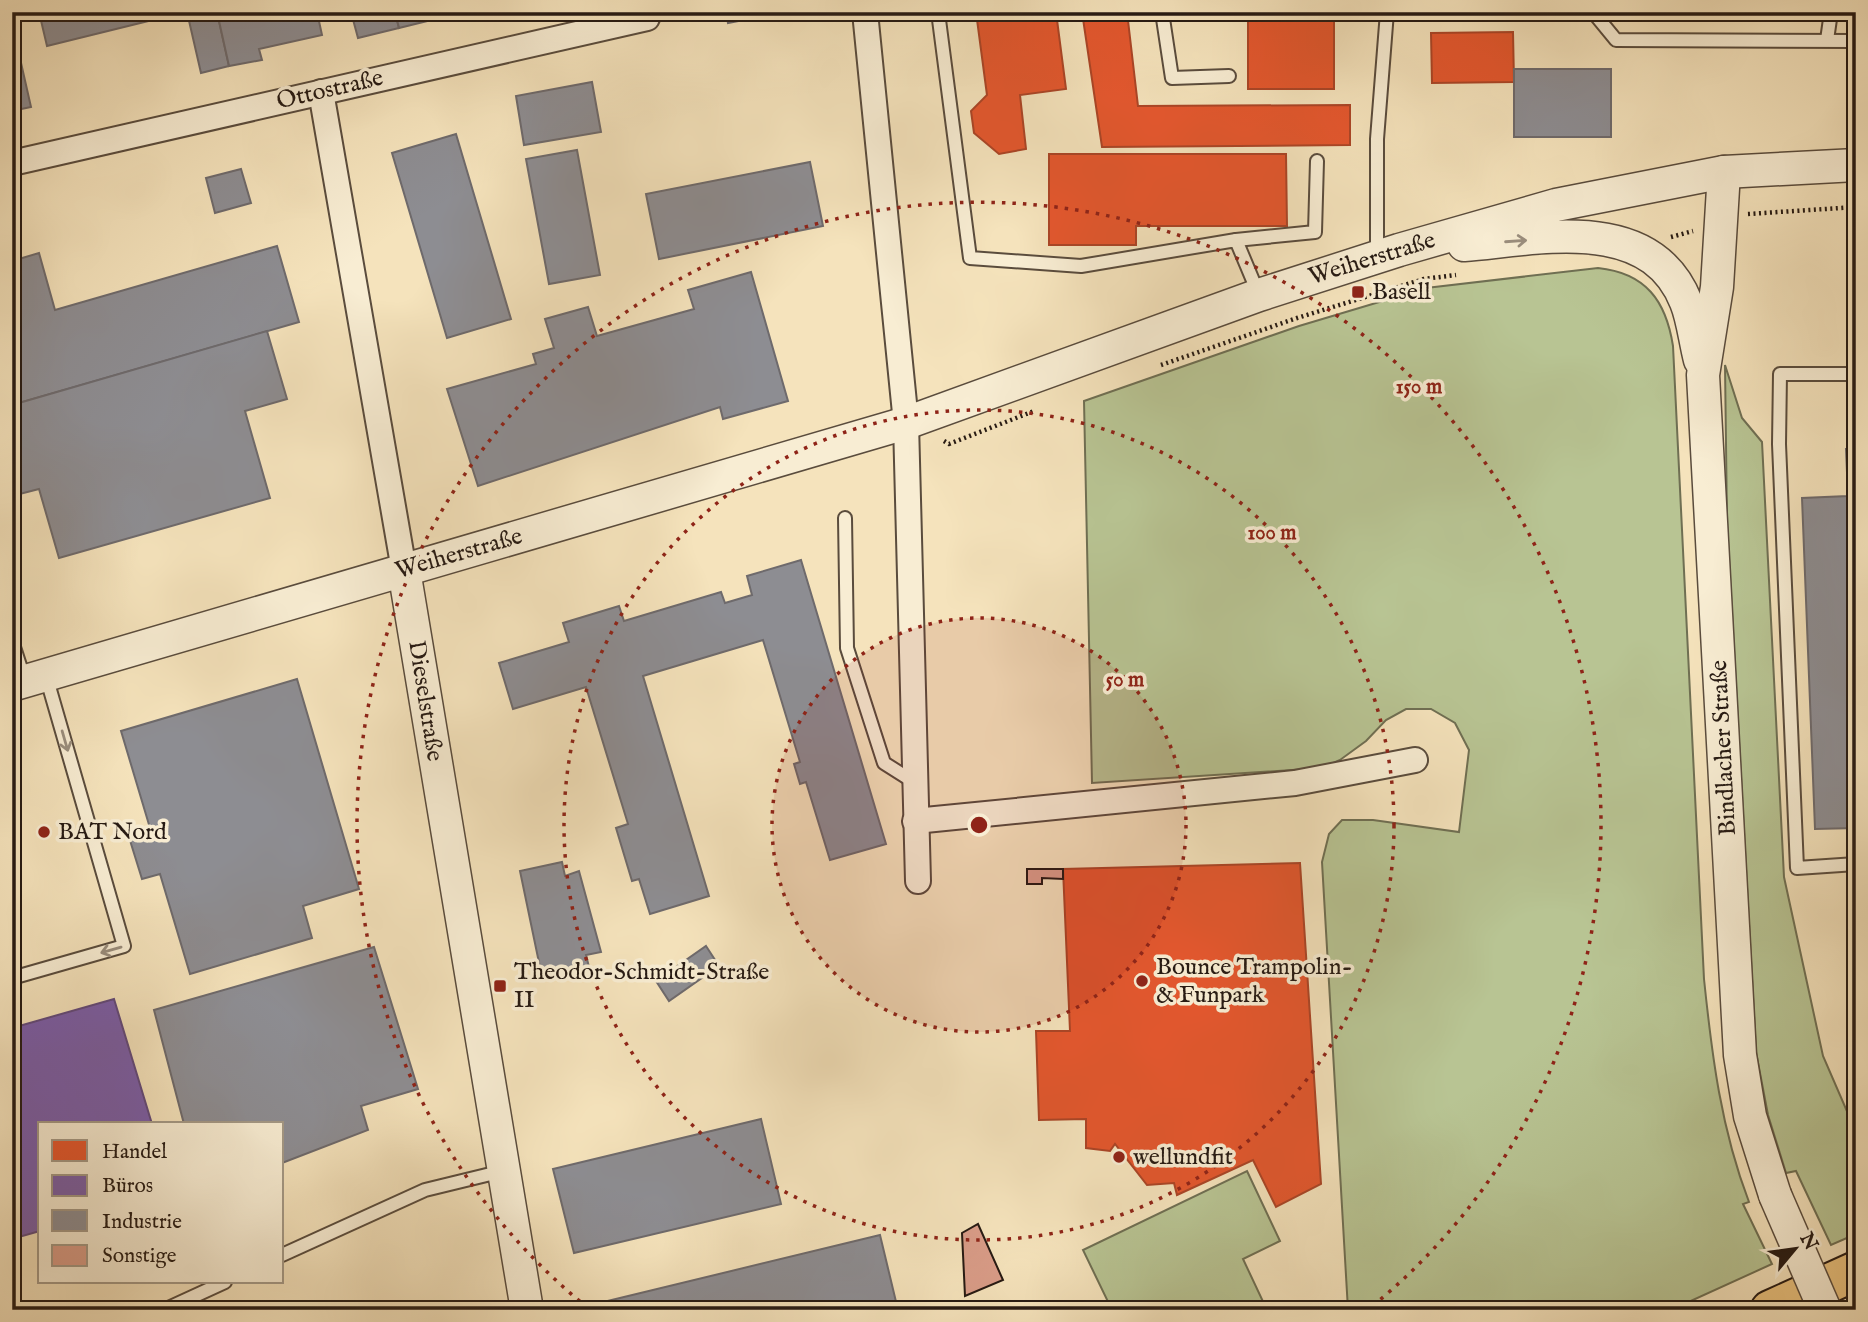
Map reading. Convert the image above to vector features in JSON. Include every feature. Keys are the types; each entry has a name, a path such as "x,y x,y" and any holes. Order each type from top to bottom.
{"highway":[{"path":"1770,1310 1856,1271"}],"street":[{"path":"865,12 906,423 918,881"},
{"name":"Ottostraße","path":"12,163 647,18"},
{"name":"Dieselstraße","path":"321,92 404,570 527,1310"},
{"name":"Weiherstraße","path":"27,681 906,423 1259,295 1388,253 1556,205 1724,172 1856,165"},
{"name":"Bindlacher Straße","path":"1724,172 1717,287 1703,375 1740,1055 1750,1116 1775,1195 1825,1310"},
{"path":"1388,253 1583,236 1616,239 1664,267 1677,284 1687,303 1703,375"},
{"path":"915,821 1295,783 1415,760"}],"lane":[{"path":"938,12 970,258 1081,266 1236,240 1315,233 1317,161"},
{"path":"1162,12 1172,78 1229,76"},
{"path":"1387,12 1377,139 1388,253"},
{"path":"1593,12 1616,40 1856,40"},
{"path":"1827,40 1831,12"},
{"path":"1236,240 1259,295"},
{"path":"1856,374 1780,374 1779,444 1797,867 1856,864"},
{"path":"845,517 847,648 884,763 914,782"},
{"path":"12,641 124,946 12,978"},
{"path":"284,1254 425,1190 503,1170"},
{"path":"164,1310 221,1284"}],"path":[{"path":"1637,250 1655,241 1751,214 1856,207"},
{"path":"1157,366 1373,294 1424,279 1459,274"},
{"path":"906,423 949,444 1045,407"}],"green space":[{"path":"1598,268 1629,276 1651,292 1665,316 1673,346 1707,1008 1725,1120 1749,1202 1743,1204 1772,1264 1671,1310 1348,1310 1322,862 1329,834 1342,820 1373,820 1459,832 1469,750 1455,723 1431,709 1406,709 1386,720 1366,741 1340,760 1322,768 1092,783 1084,401 1299,326 1426,288"},
{"path":"1725,365 1742,418 1762,442 1784,877 1823,1056 1856,1132 1856,1234 1831,1245 1796,1171 1786,1173 1768,1115 1756,1052 1727,522"},
{"path":"1247,1171 1280,1241 1243,1259 1267,1310 1112,1310 1083,1250"}],"building: Handel":[{"path":"976,12 1056,12 1066,89 1020,95 1026,149 999,154 974,133 971,111 987,95"},
{"path":"1082,12 1127,12 1138,106 1350,105 1350,145 1102,147"},
{"path":"1248,12 1334,12 1334,89 1248,89"},
{"path":"1513,32 1514,82 1432,83 1431,33"},
{"path":"1049,154 1286,154 1287,226 1136,226 1136,245 1049,245"},
{"path":"1300,863 1321,1184 1276,1207 1253,1160 1177,1195 1174,1183 1147,1185 1115,1144 1110,1151 1086,1148 1086,1119 1039,1120 1036,1031 1070,1031 1063,869"}],"building: Büros":[{"path":"114,999 151,1122 38,1122 38,1232 12,1239 12,1028"}],"building: Industrie":[{"path":"39,12 185,12 47,46"},
{"path":"187,12 217,12 229,66 201,73"},
{"path":"217,12 242,12 243,16 260,12 317,12 322,35 259,49 262,60 229,66"},
{"path":"351,12 395,12 399,28 358,38"},
{"path":"395,12 456,12 456,14 399,28"},
{"path":"726,12 785,12 728,23"},
{"path":"19,54 31,107 12,111 12,56"},
{"path":"1514,69 1611,69 1611,137 1514,137"},
{"path":"592,82 601,132 524,145 516,96"},
{"path":"456,134 511,319 447,338 392,153"},
{"path":"577,150 600,275 549,284 526,159"},
{"path":"810,162 823,226 659,259 646,194"},
{"path":"241,169 251,203 215,213 206,178"},
{"path":"277,246 299,322 12,405 12,261 39,253 55,310"},
{"path":"751,272 788,401 723,419 720,407 478,486 447,389 536,364 533,354 554,348 545,319 588,307 597,336 694,309 688,290"},
{"path":"267,331 287,399 245,411 270,498 59,558 39,489 12,496 12,405"},
{"path":"1846,449 1856,449 1856,828 1815,829 1802,498 1848,496"},
{"path":"801,560 886,844 830,860 806,782 800,784 794,764 800,762 763,640 643,676 709,896 650,914 639,879 632,881 616,828 628,824 586,687 513,709 499,663 569,642 563,623 619,606 624,621 721,592 725,603 752,595 747,576"},
{"path":"297,679 359,889 303,906 312,938 190,974 160,874 142,879 128,834 150,828 121,731"},
{"path":"562,862 565,876 579,871 601,952 586,955 589,967 542,977 520,871"},
{"path":"706,946 719,966 669,1001 656,981"},
{"path":"374,947 418,1089 361,1106 368,1130 284,1162 284,1122 183,1122 154,1010"},
{"path":"761,1119 781,1204 574,1253 553,1169"},
{"path":"880,1235 898,1310 596,1310 595,1304"}],"building: Sonstige":[{"path":"1027,869 1063,869 1063,879 1042,878 1042,884 1027,884"},
{"path":"978,1224 1003,1280 965,1296 962,1233"}],"place":[{"name":"Basell","path":"1358,292"},
{"name":"BAT Nord","path":"44,832"},
{"name":"Bounce Trampolin- & Funpark","path":"1142,981"},
{"name":"Theodor-Schmidt-Straße II","path":"500,986"},
{"name":"wellundfit","path":"1119,1157"}]}
